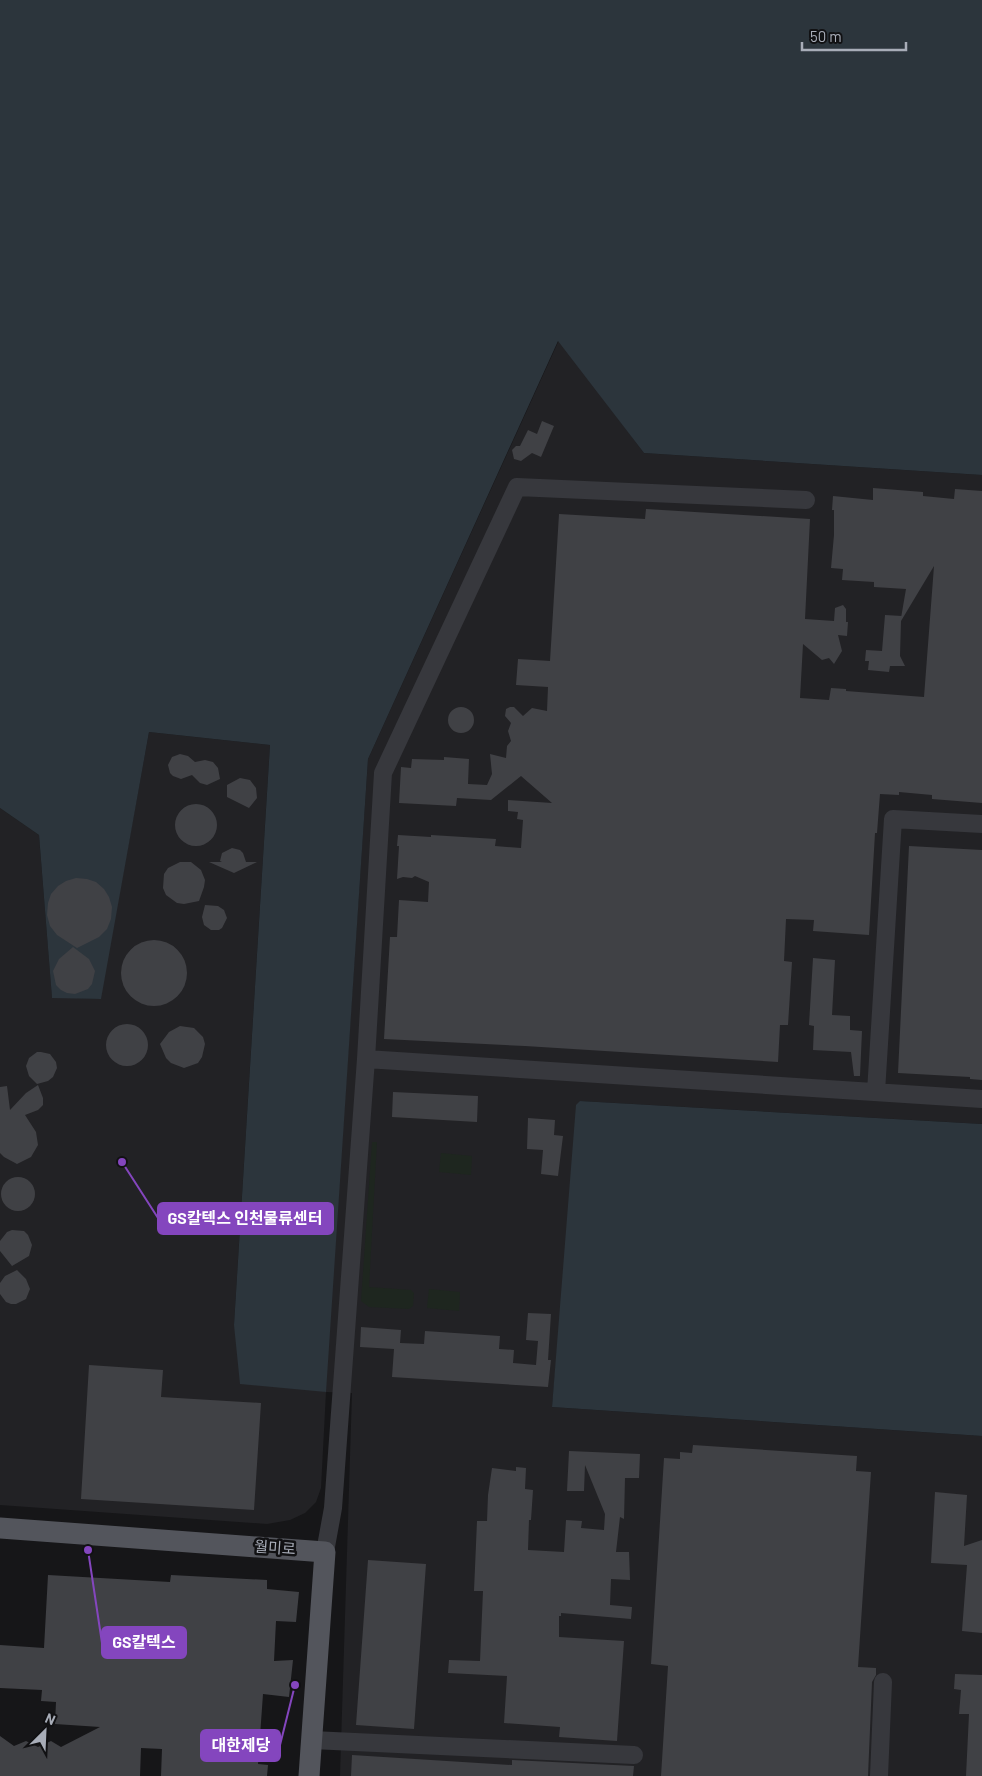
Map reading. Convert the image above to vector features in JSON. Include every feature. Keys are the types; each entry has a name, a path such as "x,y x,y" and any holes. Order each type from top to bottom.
{"main road":[{"name":"월미로","path":"0,1528 325,1552"},
{"path":"309,1776 325,1552"}],"street":[{"path":"325,1552 333,1508 342,1392 366,1060 382,773 517,487 806,500"},
{"path":"876,1092 893,819 982,824"},
{"path":"366,1060 982,1099"},
{"path":"879,1776 882,1682"},
{"path":"312,1740 634,1755"}],"shaded area":[{"path":"0,0 982,0 982,475 644,453 558,341 368,759 326,1392 240,1384 234,1325 270,745 149,732 101,999 52,998 39,835 0,808"},
{"path":"559,340 644,453 982,475 982,1124 580,1101 552,1407 982,1436 982,1776 340,1776 352,1393 326,1392 321,1488 316,1502 305,1513 290,1520 267,1524 0,1505 0,808 39,835 52,997 100,999 149,732 270,745 234,1325 325,1392 368,759"},
{"path":"580,1101 982,1124 982,1436 552,1407 576,1105"},
{"path":"372,1142 377,1142 369,1287 411,1290 414,1293 413,1306 409,1309 369,1307 361,1301"},
{"path":"441,1153 472,1156 471,1175 439,1172"},
{"path":"429,1289 460,1292 459,1311 427,1308"}],"building":[{"path":"542,421 554,426 541,457 532,453 521,461 514,459 512,450 516,446 520,446 528,430 537,434"},
{"path":"873,488 923,492 923,496 954,499 955,489 982,491 982,803 932,799 932,795 899,792 899,795 880,794 877,833 875,833 869,935 813,931 814,920 786,919 784,961 792,962 788,1025 780,1025 778,1062 384,1039 390,937 397,937 399,900 428,902 429,882 415,876 397,879 398,835 496,839 495,846 521,848 523,820 517,819 518,812 508,811 508,800 552,803 521,776 491,800 457,798 456,806 399,803 401,767 411,768 412,759 444,760 444,757 469,759 468,784 487,785 492,774 490,754 506,758 507,746 511,741 508,731 511,723 505,716 506,709 514,707 523,716 532,708 547,711 548,687 516,685 518,659 550,661 559,514 645,519 646,509 810,519 805,619 834,621 835,608 843,605 846,609 846,622 848,622 847,636 838,635 842,651 834,664 829,658 822,660 803,644 800,698 829,700 831,688 846,689 846,691 924,697 934,566 901,621 900,656 905,666 890,666 889,672 868,670 869,661 865,661 866,650 882,651 885,615 901,616 906,589 874,587 874,582 842,580 843,569 831,568 834,535 833,496 873,500"},
{"path":"461,707 470,711 474,720 470,729 461,733 452,729 448,720 452,711"},
{"path":"180,754 188,756 195,762 205,760 213,762 218,768 220,779 207,785 200,783 192,775 181,779 173,776 168,765 172,757"},
{"path":"240,778 250,780 256,788 257,798 249,808 227,797 227,785"},
{"path":"200,804 208,807 214,813 217,825 214,837 208,843 192,846 184,843 178,837 175,821 178,813 184,807"},
{"path":"909,846 982,850 982,1080 970,1079 970,1077 898,1073"},
{"path":"232,848 243,853 246,862 257,862 234,873 209,862 222,862 220,861 222,853"},
{"path":"180,862 191,862 201,870 205,880 199,901 184,904 177,903 166,895 163,888 164,874 168,868"},
{"path":"76,878 96,882 104,889 112,907 111,919 107,929 99,937 77,948 57,935 50,926 47,915 51,894 58,886"},
{"path":"205,905 218,906 224,910 227,918 219,930 211,930 204,925 202,917"},
{"path":"154,940 166,943 177,950 184,961 187,973 184,985 177,996 166,1003 154,1006 142,1003 131,996 124,985 121,973 124,961 131,950 142,943"},
{"path":"73,947 89,959 95,971 92,984 88,989 75,994 67,993 56,985 53,971 59,959"},
{"path":"813,958 835,960 832,1015 850,1016 850,1030 862,1031 860,1076 854,1076 851,1052 813,1050 814,1026 809,1025"},
{"path":"123,1024 131,1024 142,1030 148,1045 142,1060 131,1066 123,1066 112,1060 106,1049 106,1041 112,1030"},
{"path":"180,1026 194,1028 203,1037 205,1044 202,1057 198,1063 184,1068 171,1063 166,1058 160,1044 169,1032"},
{"path":"37,1052 50,1054 56,1062 57,1068 53,1077 48,1081 37,1084 29,1076 26,1066 29,1058"},
{"path":"38,1085 43,1098 43,1105 38,1110 25,1115 36,1132 38,1145 31,1157 17,1164 0,1153 0,1087 7,1086 10,1110 26,1093"},
{"path":"393,1092 478,1096 477,1122 392,1117"},
{"path":"528,1118 555,1120 554,1135 563,1136 558,1176 541,1174 543,1150 527,1149"},
{"path":"18,1177 30,1182 35,1194 30,1206 18,1211 6,1206 1,1194 6,1182"},
{"path":"12,1230 24,1231 32,1245 29,1256 12,1266 0,1251 0,1241 7,1232"},
{"path":"17,1270 26,1279 30,1289 26,1299 16,1304 11,1304 6,1302 0,1294 0,1283 5,1276"},
{"path":"528,1313 551,1314 548,1360 551,1360 548,1387 392,1377 394,1349 360,1347 361,1327 401,1330 400,1343 424,1344 425,1331 500,1336 499,1349 514,1350 513,1363 536,1365 538,1341 526,1340"},
{"path":"89,1365 163,1370 161,1397 261,1403 254,1510 81,1499"},
{"path":"693,1445 857,1456 856,1471 871,1472 858,1667 876,1668 876,1675 872,1682 868,1776 661,1776 668,1666 651,1664 664,1458 680,1459 680,1452 692,1453"},
{"path":"569,1451 640,1454 639,1478 625,1478 624,1519 620,1517 616,1552 629,1552 630,1580 611,1579 610,1605 632,1607 631,1619 561,1613 561,1616 559,1616 559,1637 624,1641 617,1741 559,1737 560,1727 504,1723 507,1676 448,1673 449,1660 480,1661 483,1591 474,1591 477,1521 487,1521 492,1468 516,1471 516,1467 526,1468 525,1489 533,1490 528,1550 564,1552 566,1520 582,1521 581,1528 604,1530 605,1514 585,1465 584,1491 567,1491"},
{"path":"935,1492 967,1495 964,1546 982,1540 982,1633 962,1631 967,1565 931,1563"},
{"path":"368,1560 426,1564 414,1729 356,1725"},
{"path":"48,1575 170,1582 171,1575 267,1580 267,1589 299,1592 296,1622 276,1621 274,1661 293,1660 289,1697 263,1694 258,1764 268,1765 267,1776 161,1776 162,1749 141,1748 140,1776 0,1776 0,1736 14,1746 26,1741 38,1747 51,1741 61,1747 100,1727 55,1724 56,1702 41,1701 42,1690 0,1688 0,1645 44,1648"},
{"path":"955,1674 982,1675 982,1776 966,1776 969,1714 959,1714 961,1690 954,1689"},
{"path":"352,1755 512,1765 512,1760 634,1766 633,1776 351,1776"}],"place":[{"name":"GS칼텍스 인천물류센터","path":"122,1162"},
{"name":"GS칼텍스","path":"88,1550"},
{"name":"대한제당","path":"295,1685"}]}
